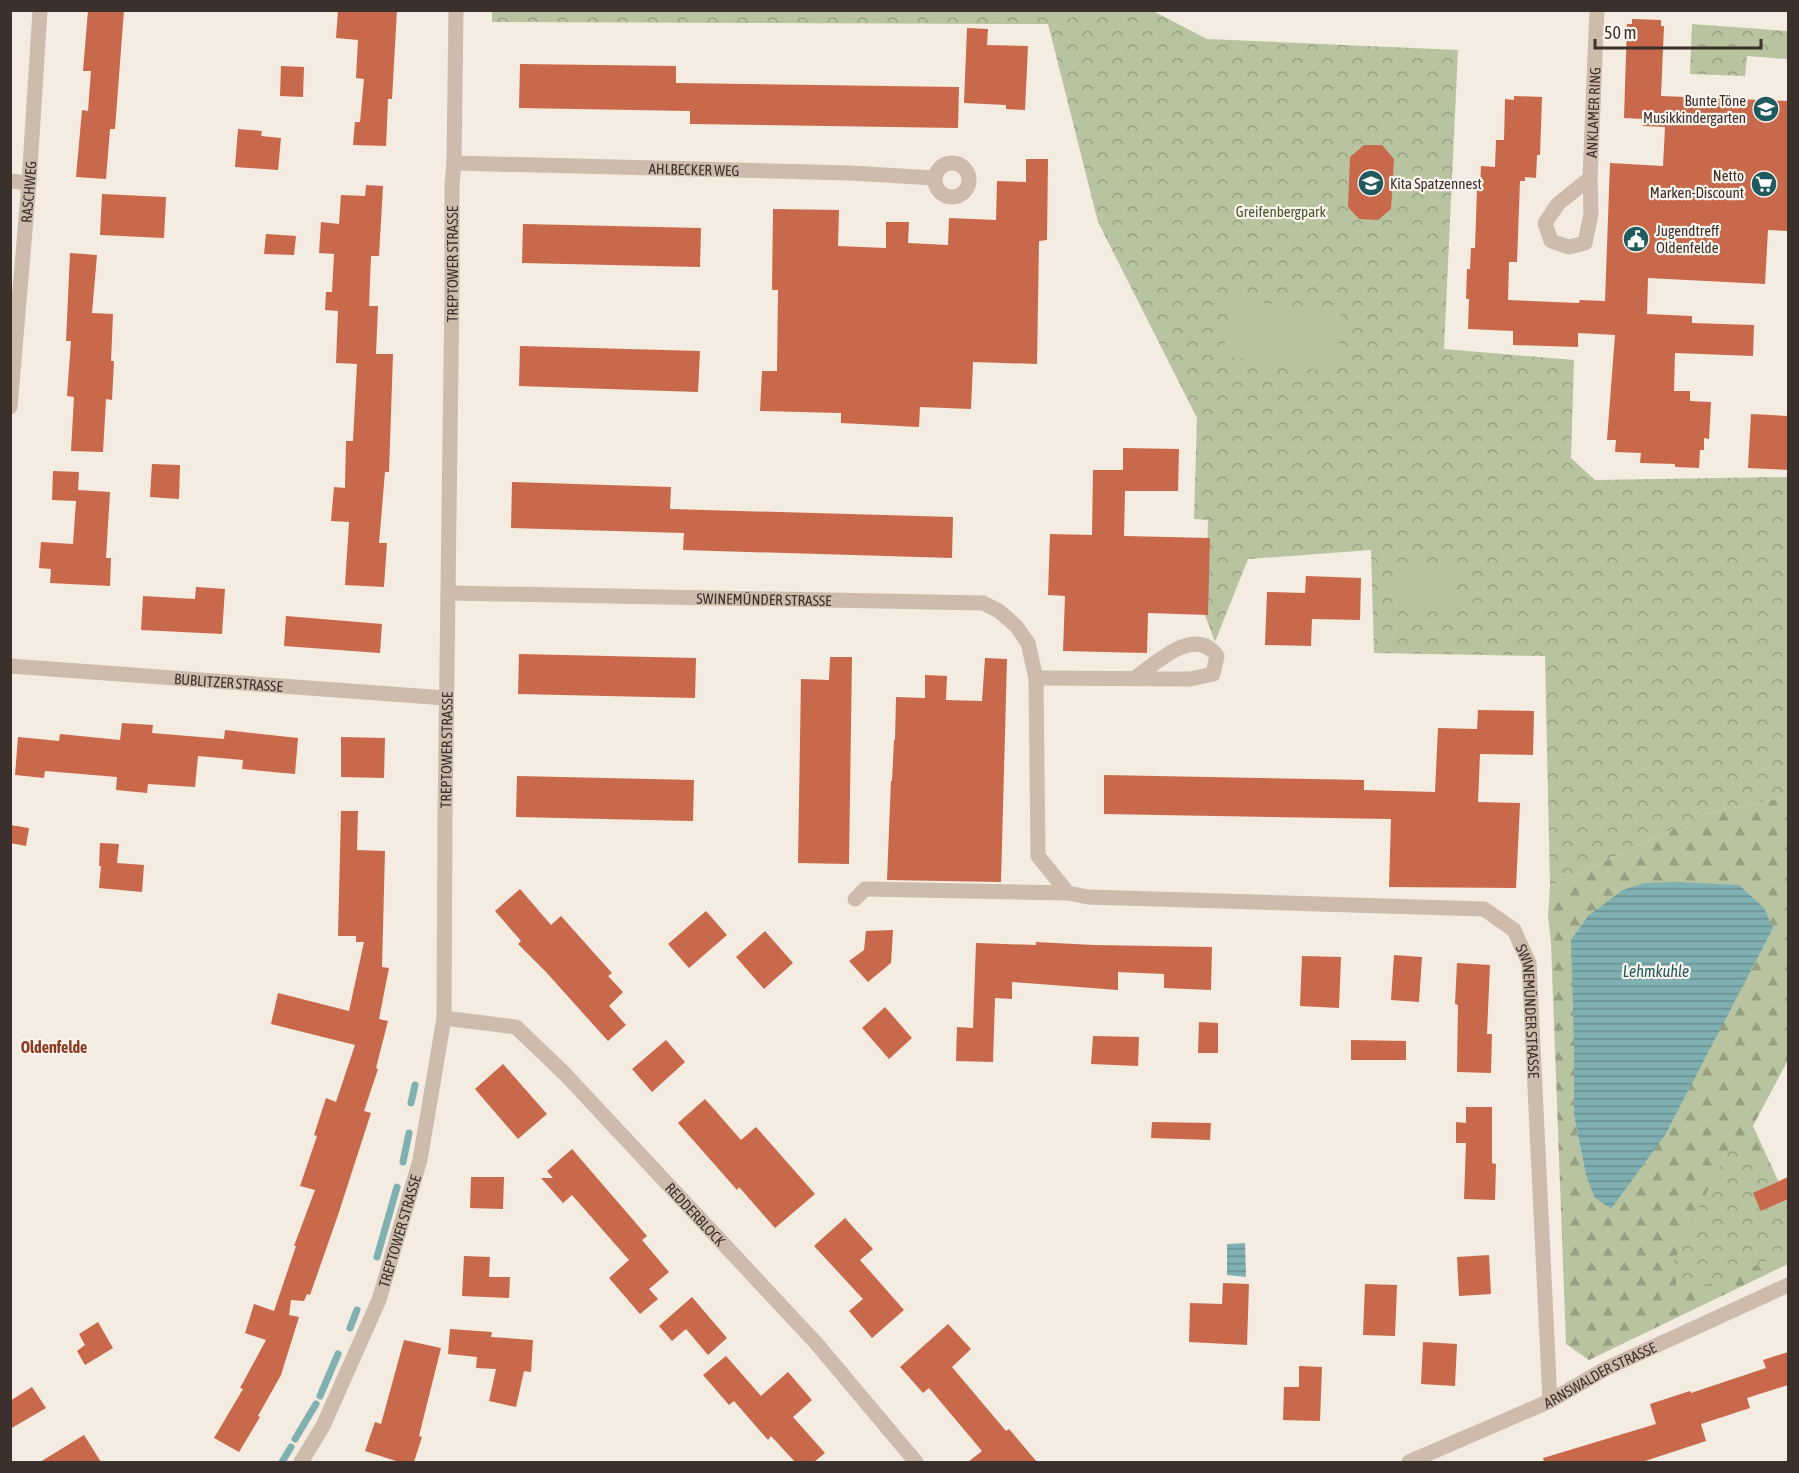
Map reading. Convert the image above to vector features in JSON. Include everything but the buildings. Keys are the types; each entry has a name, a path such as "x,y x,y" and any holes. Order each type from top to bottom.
{"street":[{"name":"RASCHWEG","path":"10,407 29,183 40,10"},
{"name":"TREPTOWER STRASSE","path":"301,1462 323,1426 379,1300 420,1160 444,1018 446,698 453,291 452,184 456,10"},
{"name":"ANKLAMER RING","path":"1590,178 1597,10"},
{"name":"AHLBECKER WEG","path":"454,163 849,172 934,178"},
{"path":"10,181 29,183"},
{"name":"SWINEMÜNDER STRASSE","path":"449,593 983,603 999,611 1016,626 1028,643 1036,678 1038,856 1068,893"},
{"path":"1036,678 1191,679 1213,674 1217,656 1204,644 1185,645 1163,656 1136,678"},
{"name":"BUBLITZER STRASSE","path":"10,666 446,698"},
{"name":"SWINEMÜNDER STRASSE","path":"855,899 866,889 1068,893 1088,897 1484,909 1514,930 1529,963 1550,1401"},
{"name":"REDDERBLOCK","path":"444,1018 516,1027 565,1074 816,1342 916,1462"},
{"name":"ARNSWALDER STRASSE","path":"1409,1462 1550,1401 1605,1369 1788,1285"}],"green space":[{"name":"Greifenbergpark","path":"492,10 1151,10 1207,39 1458,50 1444,349 1574,360 1571,458 1595,480 1788,477 1788,796 1705,814 1550,887 1545,656 1374,653 1371,550 1248,559 1215,642 1205,615 1208,520 1194,519 1197,418 1098,222 1048,24 492,22"},
{"path":"1692,24 1788,31 1788,59 1747,56 1745,76 1690,74"},
{"path":"1232,298 1344,316 1335,373 1223,355"},
{"path":"1455,570 1455,604 1394,605 1393,571"},
{"path":"1788,796 1788,1060 1753,1126 1788,1202 1788,1264 1589,1360 1566,1344 1551,943 1548,916 1550,887 1705,814","holes":["1574,1044 1626,1186 1611,1208 1594,1197 1586,1175 1574,1116"]},
{"path":"1730,1148 1766,1161 1788,1212 1788,1252 1714,1283 1677,1290 1674,1261"}],"water":[{"name":"Lehmkuhle","path":"1644,883 1739,885 1764,908 1773,928 1665,1135 1611,1209 1594,1197 1586,1175 1574,1116 1571,940 1588,916 1623,890"},
{"path":"1245,1243 1246,1277 1227,1275 1227,1244"}],"waterway":[{"path":"411,1103 415,1085"},
{"path":"403,1162 409,1133"},
{"path":"377,1257 397,1187"},
{"path":"350,1328 357,1310"},
{"path":"320,1396 338,1354"},
{"path":"295,1439 316,1404"},
{"path":"282,1462 291,1447"}],"place":[{"name":"Bunte Töne Musikkindergarten","path":"1766,109"},
{"name":"Kita Spatzennest","path":"1371,183"},
{"name":"Netto Marken-Discount","path":"1764,184"},
{"name":"Jugendtreff Oldenfelde","path":"1636,239"}],"district":[{"name":"Oldenfelde","path":"54,1047"}]}
